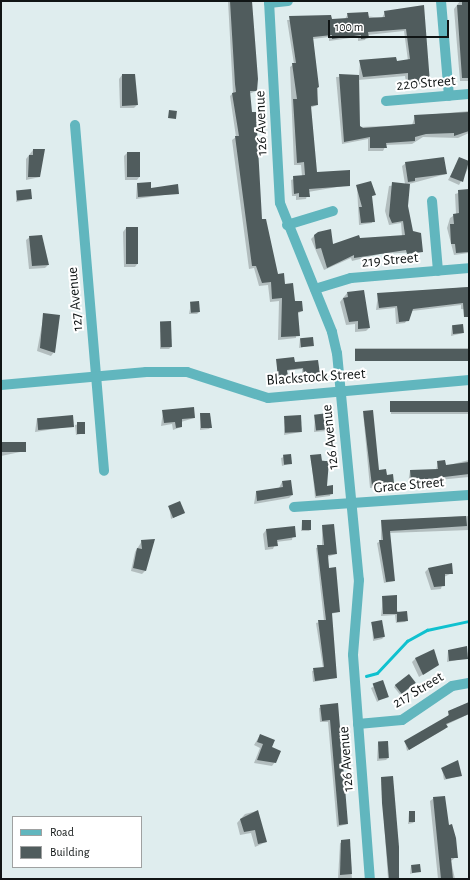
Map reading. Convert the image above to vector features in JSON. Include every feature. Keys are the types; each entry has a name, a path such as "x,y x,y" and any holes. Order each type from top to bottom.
{"street":[{"path":"269,2 288,1"},
{"path":"440,1 449,96"},
{"name":"126 Avenue","path":"269,2 279,191 287,225 332,332 340,391 359,595 352,643 370,879"},
{"name":"220 Street","path":"386,102 469,94"},
{"name":"127 Avenue","path":"75,125 104,471"},
{"path":"432,201 438,271"},
{"path":"287,225 333,211"},
{"name":"219 Street","path":"315,289 351,278 469,268"},
{"name":"Blackstock Street","path":"1,385 97,377 187,372 268,398 469,380"},
{"name":"Grace Street","path":"294,507 351,505 469,495"},
{"name":"217 Street","path":"358,724 402,720 452,686 469,683"}],"building":[{"path":"230,1 252,1 258,79 257,91 250,91 252,112 256,112 262,219 266,219 278,274 284,273 285,284 293,283 295,301 302,301 303,311 298,312 300,336 281,337 282,298 272,299 271,282 262,283 256,266 252,266 235,136 239,136 232,93 236,92"},
{"path":"462,1 469,1 469,78 462,78 457,5 462,5"},
{"path":"424,5 430,83 415,85 414,79 408,80 408,73 363,77 359,60 396,57 397,61 410,59 406,29 368,32 369,38 361,39 361,35 332,39 332,35 313,37 319,87 317,88 318,105 311,106 317,172 350,170 350,186 309,189 310,197 299,197 299,193 294,194 293,176 305,175 304,162 297,163 293,99 297,99 292,63 296,63 289,16 331,15 332,19 348,18 347,13 368,12 369,18 385,17 384,11"},
{"path":"122,74 135,74 138,105 122,106"},
{"path":"339,74 359,75 360,126 363,128 415,124 414,115 469,112 469,131 454,136 454,133 426,134 415,137 415,141 386,143 387,148 370,148 370,137 344,142"},
{"path":"169,110 177,111 176,119 168,118"},
{"path":"33,149 45,149 40,177 28,177 29,155 33,155"},
{"path":"127,152 140,152 140,177 127,177"},
{"path":"444,157 447,174 415,178 415,181 408,182 405,162"},
{"path":"459,157 469,161 463,182 450,177"},
{"path":"371,181 376,195 372,196 375,222 361,223 359,207 362,207 356,185"},
{"path":"151,182 151,188 178,184 179,194 138,197 137,183"},
{"path":"392,182 410,184 408,206 413,231 421,233 423,252 407,254 406,250 354,258 354,255 327,268 321,248 316,249 314,235 318,232 331,229 333,244 359,235 360,238 405,235 403,221 392,223 389,216"},
{"path":"31,189 32,199 17,201 16,191"},
{"path":"469,189 469,252 456,253 455,244 451,244 450,224 454,224 453,214 459,213 458,190"},
{"path":"126,227 138,227 138,264 126,264"},
{"path":"42,235 49,265 32,266 29,236"},
{"path":"468,287 469,317 464,317 463,303 413,309 409,321 399,322 397,306 379,308 377,293"},
{"path":"364,290 370,328 358,329 358,321 349,322 343,298 348,297 347,292"},
{"path":"199,301 200,312 191,313 190,302"},
{"path":"43,313 60,315 55,353 40,348"},
{"path":"160,321 171,321 172,347 161,347"},
{"path":"463,324 464,333 453,334 452,325"},
{"path":"313,337 314,346 301,347 300,338"},
{"path":"355,349 469,349 469,361 355,361"},
{"path":"294,357 295,362 318,360 320,374 304,375 303,368 287,370 288,376 278,377 276,359"},
{"path":"390,401 469,401 469,412 390,412"},
{"path":"194,407 195,418 182,419 182,427 176,428 175,422 164,423 162,410"},
{"path":"373,410 379,470 386,469 387,475 393,474 394,483 372,486 363,411"},
{"path":"200,413 210,413 212,428 201,428"},
{"path":"328,413 330,429 316,431 314,415"},
{"path":"73,415 74,427 38,430 37,418"},
{"path":"301,415 302,432 285,433 284,416"},
{"path":"77,422 85,422 85,434 77,434"},
{"path":"1,442 26,442 26,452 1,452"},
{"path":"291,454 292,464 284,465 283,455"},
{"path":"321,454 322,461 329,461 327,486 333,485 333,494 316,496 310,455"},
{"path":"445,460 446,465 469,462 469,474 411,481 410,470 438,469 437,461"},
{"path":"291,480 293,495 257,501 256,491 283,487 282,481"},
{"path":"180,501 185,513 173,518 168,506"},
{"path":"466,516 467,526 390,531 395,581 386,582 379,540 383,540 381,520"},
{"path":"302,520 311,520 311,530 302,530"},
{"path":"334,524 337,554 328,555 329,568 336,567 340,612 332,613 337,678 315,681 313,668 324,667 318,620 326,620 317,545 324,545 322,525"},
{"path":"295,526 296,537 277,540 278,546 268,547 266,529"},
{"path":"155,539 146,571 133,568 137,548 142,549 141,540"},
{"path":"452,563 453,574 445,574 445,586 434,587 428,568"},
{"path":"397,595 397,612 407,611 408,621 397,622 397,614 383,614 382,596"},
{"path":"382,620 385,637 374,639 371,622"},
{"path":"467,646 468,659 449,661 448,650"},
{"path":"434,649 439,665 423,675 415,658"},
{"path":"409,674 416,683 402,694 395,685"},
{"path":"383,680 389,697 378,701 373,684"},
{"path":"469,702 469,714 446,724 448,727 409,750 404,741 449,715 448,711"},
{"path":"338,703 348,824 339,825 330,720 322,721 320,705"},
{"path":"260,734 275,740 272,747 281,751 276,763 257,760 263,744 257,742"},
{"path":"388,741 389,758 379,759 378,742"},
{"path":"458,760 462,776 446,779 441,768"},
{"path":"393,776 399,847 399,879 389,879 382,803 381,777"},
{"path":"445,796 449,825 452,824 456,838 458,858 451,858 453,879 441,879 433,797"},
{"path":"258,810 267,842 258,844 255,830 244,832 240,819"},
{"path":"409,811 415,811 415,822 409,822"},
{"path":"350,839 352,874 340,875 341,840"},
{"path":"420,864 421,872 412,873 411,865"}],"waterway":[{"path":"366,676 377,673 407,641 427,630 469,621"}]}
